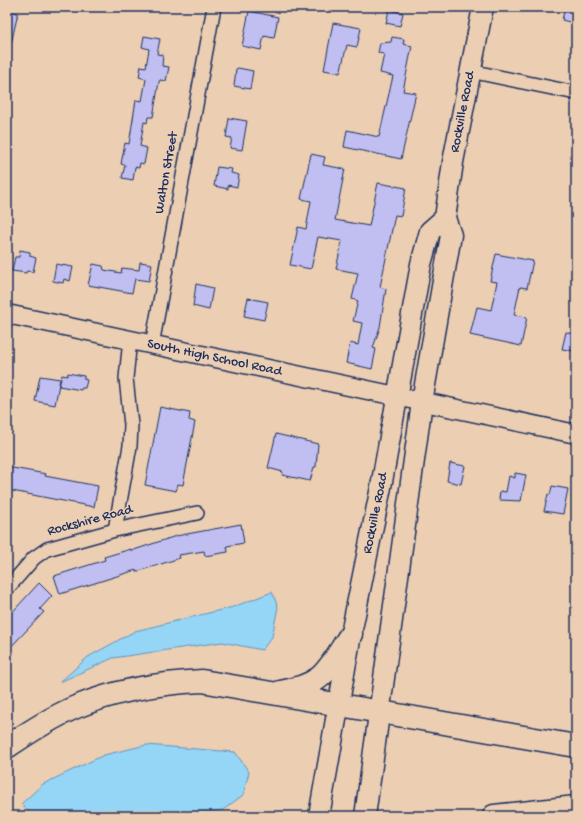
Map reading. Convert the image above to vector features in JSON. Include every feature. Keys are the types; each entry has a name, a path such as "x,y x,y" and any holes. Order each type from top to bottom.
{"highway":[{"path":"269,693 301,688 318,680 328,669 351,634"},
{"path":"7,747 46,722 76,707 139,687 171,682 202,681 576,746"},
{"path":"494,816 576,807"}],"main road":[{"name":"Rockville Road","path":"365,816 370,789 422,402 451,235 445,218 470,71 483,7"},
{"name":"Rockville Road","path":"319,816 351,634 381,487 421,264 430,231 445,218"}],"street":[{"name":"Walton Street","path":"152,345 214,7"},
{"path":"470,71 576,93"},
{"name":"South High School Road","path":"7,314 576,434"},
{"path":"114,530 130,446 131,424 126,378 130,340"},
{"name":"Rockshire Road","path":"7,589 34,558 44,550 114,530 196,513"}],"water":[{"path":"272,592 278,607 272,637 262,650 222,642 113,658 60,682 88,657 135,631 233,607"},
{"path":"146,745 235,752 249,772 243,795 223,810 166,816 34,816 21,804 43,784 104,755"}],"building":[{"path":"565,7 576,7 574,23 562,20"},
{"path":"389,10 403,13 400,26 386,23"},
{"path":"7,11 18,13 11,44 7,44"},
{"path":"249,11 278,17 274,38 264,36 261,50 242,46"},
{"path":"333,23 361,28 357,47 347,45 340,73 324,70"},
{"path":"144,36 160,39 157,54 163,55 162,66 169,67 166,81 160,80 159,82 153,117 148,117 147,123 144,122 140,146 147,148 144,164 140,163 139,168 135,167 133,180 122,178 125,165 121,164 125,143 129,144 136,100 142,101 146,79 139,77 141,66 146,67 149,49 142,47"},
{"path":"392,37 404,39 403,44 412,46 403,91 416,93 401,159 344,147 347,130 379,137 393,76 380,73 384,54 378,53 380,43 391,42"},
{"path":"238,68 253,71 250,89 234,86 236,69"},
{"path":"229,118 247,121 242,150 230,148 232,138 226,137"},
{"path":"311,154 325,157 323,165 345,169 335,220 369,226 378,183 406,188 401,216 395,215 380,287 386,289 380,327 373,348 376,349 372,369 346,363 350,343 358,345 362,323 353,321 358,301 352,299 358,273 336,269 342,241 318,237 311,269 290,265 298,227 306,229 311,201 301,199"},
{"path":"217,167 232,169 231,173 239,175 237,187 228,185 228,189 214,186"},
{"path":"20,250 30,252 30,256 36,258 33,272 27,271 26,273 12,271 15,257 19,257"},
{"path":"496,254 533,261 527,288 520,287 514,315 527,317 521,346 470,335 477,307 491,310 497,282 490,281"},
{"path":"140,262 152,264 149,281 135,279 132,293 88,285 93,264 103,266 104,270 121,273 122,268 139,270"},
{"path":"56,264 73,267 70,281 64,279 63,283 53,281"},
{"path":"196,284 213,288 209,310 193,306"},
{"path":"248,298 268,302 264,320 244,316"},
{"path":"566,332 576,334 574,351 562,349"},
{"path":"68,373 84,376 84,379 87,380 85,388 82,388 81,390 59,386 62,375 67,376"},
{"path":"40,376 60,379 55,405 35,401"},
{"path":"160,407 190,413 189,420 195,422 183,485 178,484 176,491 145,485"},
{"path":"276,434 318,444 316,467 314,467 310,481 282,475 283,472 268,468"},
{"path":"450,463 465,466 461,484 447,481"},
{"path":"7,467 98,486 94,507 7,490"},
{"path":"515,473 526,475 521,501 499,500 500,491 506,492 509,476 515,478"},
{"path":"552,486 568,489 563,514 544,511 548,494 550,495"},
{"path":"241,524 244,543 227,546 228,552 205,556 204,551 179,555 180,558 60,594 54,576 105,560 104,557 131,549 131,551 176,536"},
{"path":"39,583 52,596 40,609 44,612 7,651 7,618"}]}
